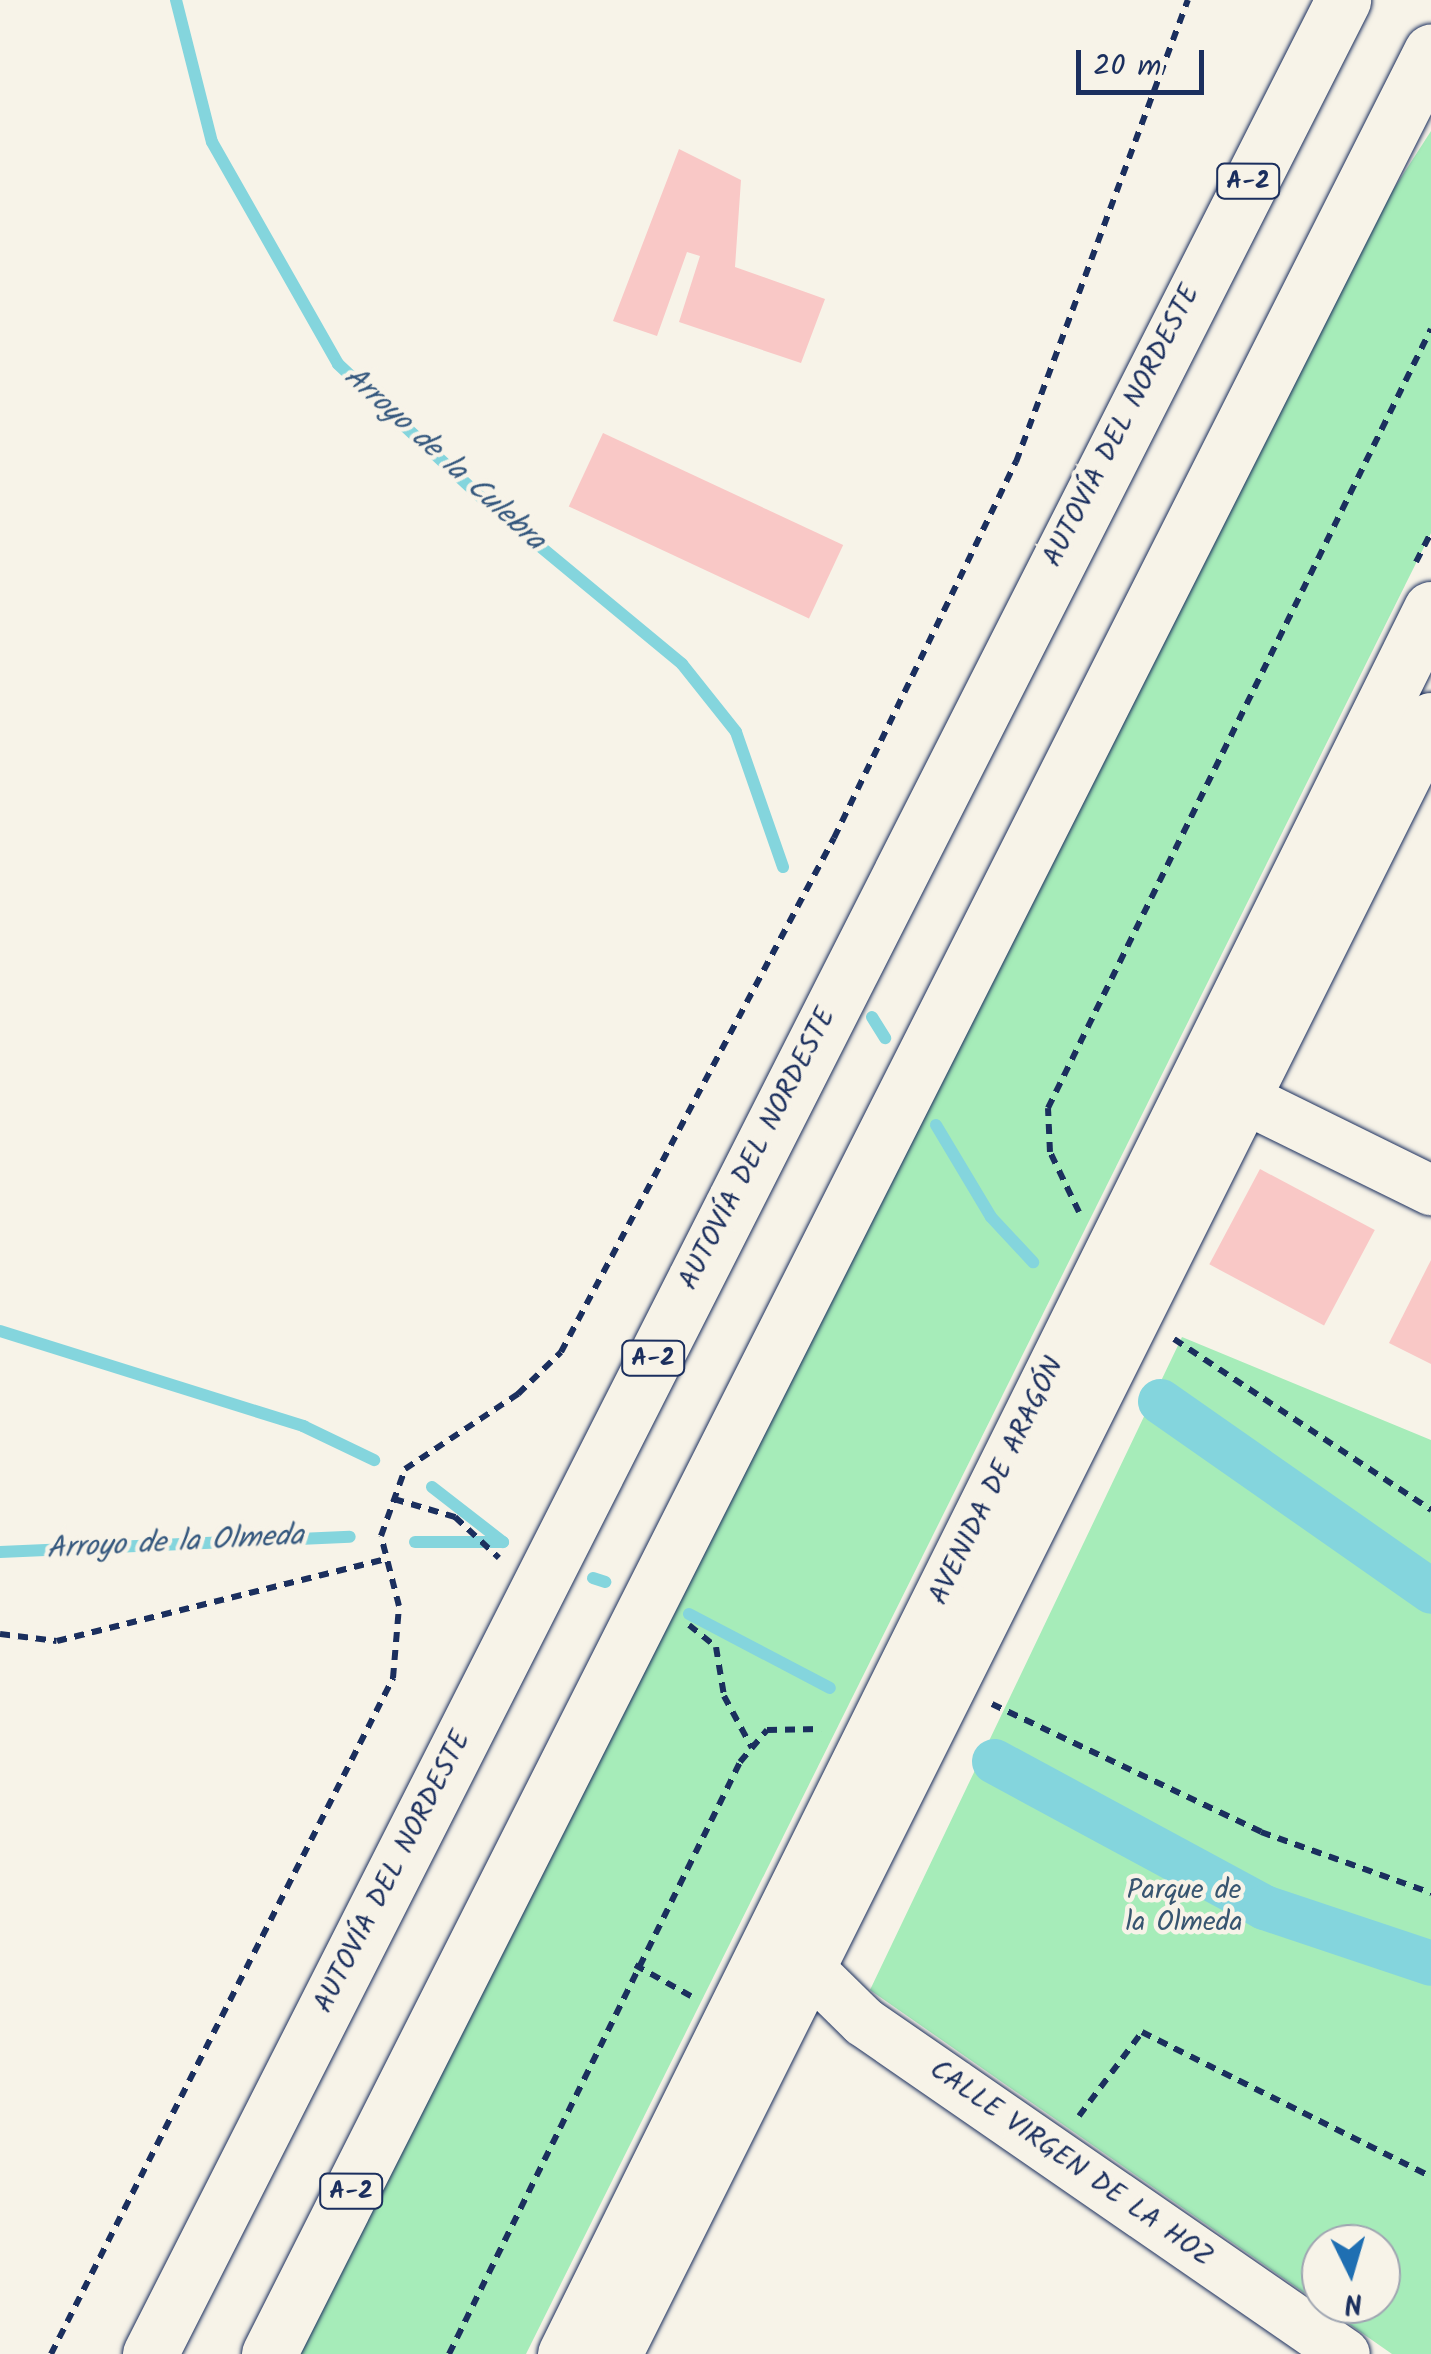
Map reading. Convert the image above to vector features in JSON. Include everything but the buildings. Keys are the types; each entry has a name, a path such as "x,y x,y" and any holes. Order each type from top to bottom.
{"main road":[{"path":"1154,362 1313,0"},
{"name":"AUTOVÍA DEL NORDESTE","path":"150,2354 1154,362 1342,0"},
{"name":"A-2","path":"269,2354 1431,52"},
{"path":"1256,404 1431,131"},
{"name":"AVENIDA DE ARAGÓN","path":"614,2354 806,1964 955,1686 1136,1314 1219,1086 1431,608"},
{"name":"AVENIDA DE ARAGÓN","path":"565,2354 1219,1086 1431,720"}],"street":[{"path":"1219,1086 1428,1181"},
{"name":"CALLE VIRGEN DE LA HOZ","path":"806,1964 864,2022 1345,2354"}],"path":[{"path":"52,2354 393,1678 400,1606 382,1536 405,1469 518,1394 560,1352 834,838 1016,462 1188,0"},
{"path":"1083,1220 1050,1152 1048,1108 1431,330"},
{"path":"1136,1314 1431,1510"},
{"path":"394,1499 458,1520 497,1557"},
{"path":"0,1634 57,1641 387,1559"},
{"path":"684,1623 716,1646 724,1696 752,1748"},
{"path":"955,1686 1262,1832 1431,1893"},
{"path":"449,2354 663,1907 752,1748 767,1730 842,1729"},
{"path":"1070,2129 1142,2032 1431,2177"}],"green space":[{"path":"1431,131 1431,533 526,2354 269,2354 1255,404"},
{"name":"Parque de la Olmeda","path":"1182,1337 1431,1440 1431,2354 1392,2354 1349,2324 1401,2324 1401,2224 1301,2224 1301,2291 870,1990"}],"waterway":[{"name":"Arroyo de la Culebra","path":"176,0 212,142 338,364 484,500 682,664 736,732 783,867"},
{"path":"872,1017 885,1038"},
{"path":"936,1125 991,1217 1033,1262"},
{"path":"0,1331 303,1426 374,1460"},
{"path":"1160,1401 1431,1591"},
{"path":"432,1487 503,1542"},
{"name":"Arroyo de la Olmeda","path":"0,1552 350,1537"},
{"path":"415,1542 503,1542"},
{"path":"593,1578 605,1582"},
{"path":"689,1614 830,1688"},
{"path":"994,1761 1264,1907 1431,1963"}]}
